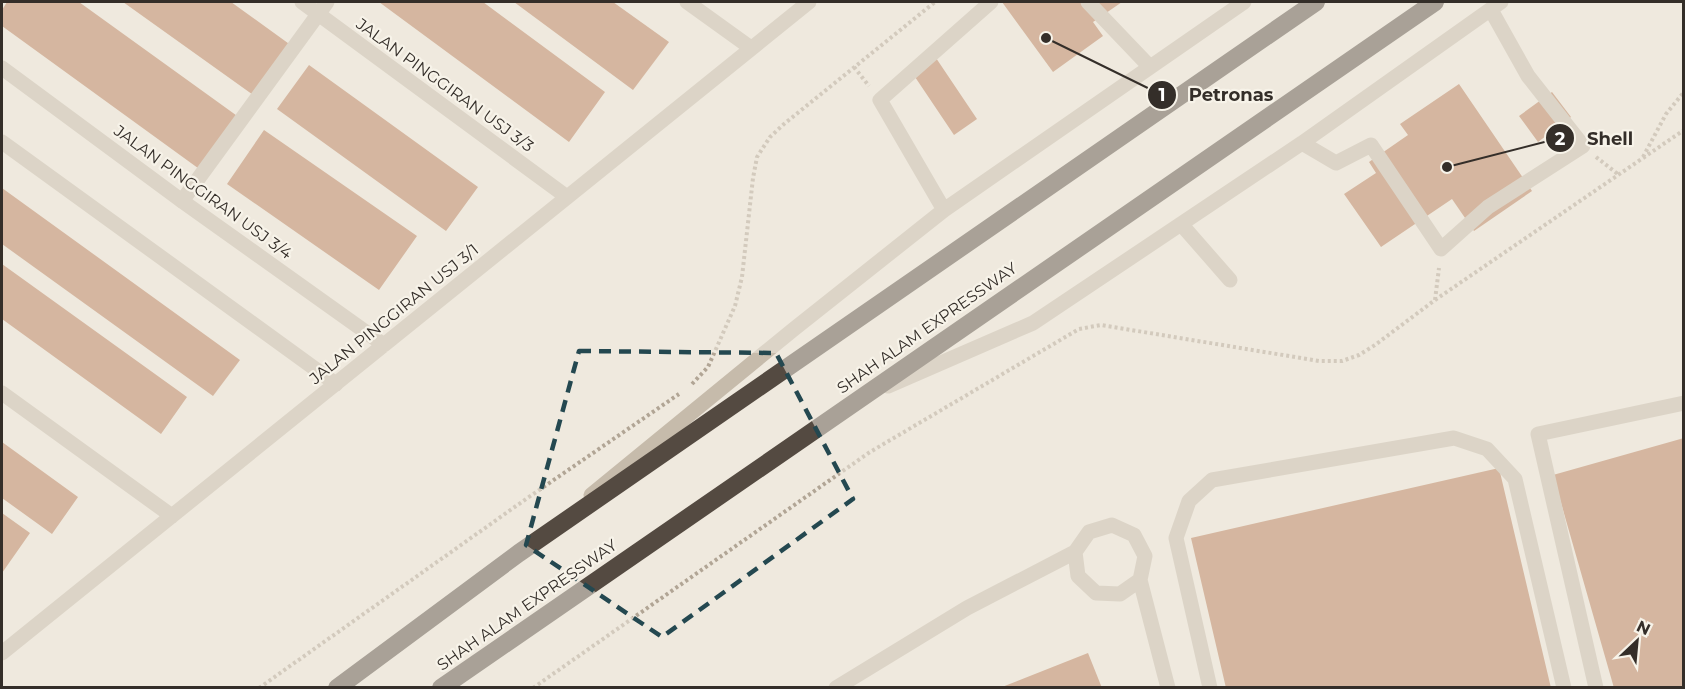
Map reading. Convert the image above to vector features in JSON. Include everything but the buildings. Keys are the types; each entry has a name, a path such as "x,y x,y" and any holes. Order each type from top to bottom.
{"highway":[{"path":"337,687 519,553 1316,2"},
{"name":"SHAH ALAM EXPRESSWAY","path":"441,687 1435,2"}],"street":[{"name":"JALAN PINGGIRAN USJ 3/3","path":"302,2 323,7 567,197"},
{"path":"687,2 751,48"},
{"name":"JALAN PINGGIRAN USJ 3/1","path":"2,652 809,2"},
{"path":"944,210 880,100 991,2"},
{"path":"1088,2 1150,67"},
{"path":"519,553 775,344 944,210 1244,2"},
{"path":"861,397 1033,323 1302,143 1496,6 1528,76 1583,146 1488,207 1441,249 1371,145 1336,163 1302,143"},
{"path":"182,201 323,7"},
{"name":"JALAN PINGGIRAN USJ 3/4","path":"2,68 182,201 384,345"},
{"path":"2,142 336,384"},
{"path":"1181,224 1230,280"},
{"path":"2,393 172,516"},
{"path":"1596,687 1538,434 1683,403"},
{"path":"1210,687 1176,538 1189,501 1212,480 1454,438 1487,449 1515,479 1564,687"},
{"path":"836,687 968,608 1075,552 1089,532 1112,525 1134,535 1145,556 1140,580 1168,687"},
{"path":"1075,552 1078,576 1096,593 1120,594 1140,580"}],"path":[{"path":"259,687 689,388 708,367 735,306 742,277 757,157 770,137 784,124 935,2"},
{"path":"1642,158 1666,114 1683,92"},
{"path":"533,687 870,452 1079,329 1101,325 1318,361 1342,362 1375,345 1435,300 1683,130"},
{"path":"1583,146 1619,175"},
{"path":"1435,300 1441,249"}],"highlighted area":[{"path":"579,351 776,353 853,499 662,637 526,545"}],"place":[{"name":"Petronas","path":"1046,38"},
{"name":"Shell","path":"1447,167"}]}
